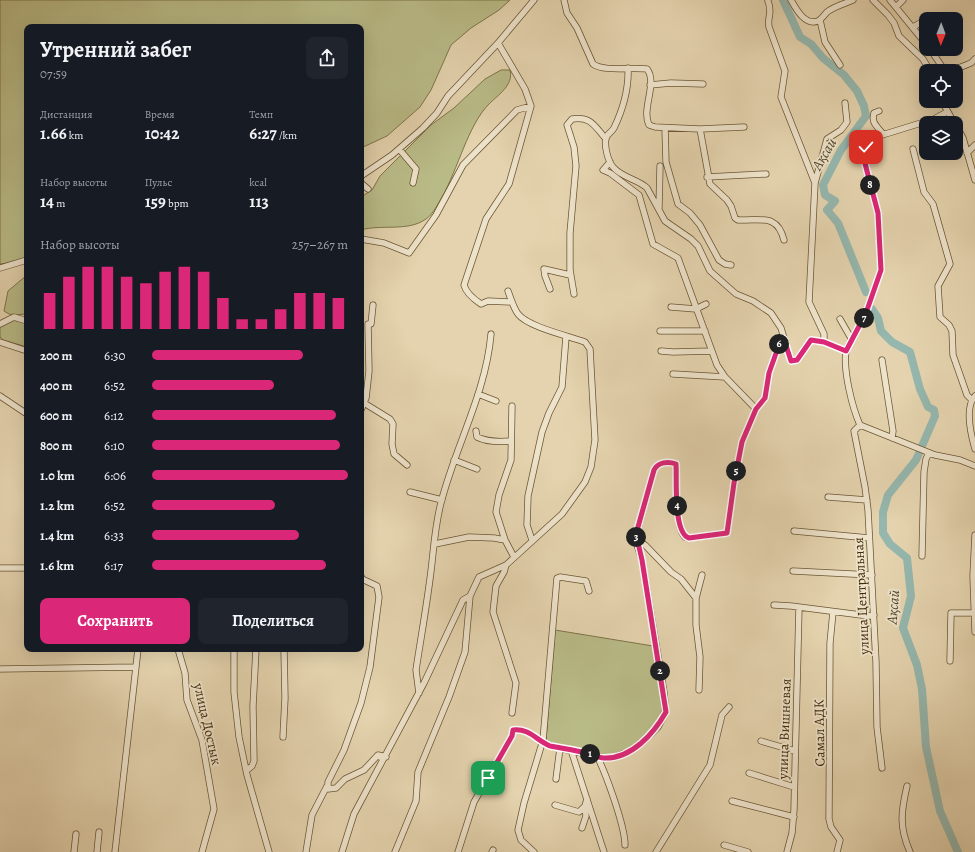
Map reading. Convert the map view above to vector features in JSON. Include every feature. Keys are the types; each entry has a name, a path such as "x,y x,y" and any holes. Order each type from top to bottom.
{"street":[{"path":"364,174 399,149 437,113 448,96 496,45 534,0"},
{"path":"564,0 567,13 577,28 593,64 597,67 647,69 651,78 647,111 648,123 655,127 665,128 700,129 744,127"},
{"path":"791,0 801,15 807,20 820,20 828,12 853,0"},
{"path":"873,0 894,23 899,36 923,59 926,64"},
{"path":"890,0 919,34"},
{"path":"896,6 903,0"},
{"path":"768,1 772,12 768,21 769,27 785,71 781,97 815,183"},
{"path":"820,20 825,42 840,65"},
{"path":"914,27 919,24"},
{"path":"496,45 525,89 531,106 509,184 486,219 464,285 465,289 481,304 488,300 512,302"},
{"path":"963,66 971,63 975,59"},
{"path":"606,139 613,130 626,97 628,68"},
{"path":"650,85 670,83 702,84"},
{"path":"824,342 824,334 809,302 815,183 827,139 841,130 846,122 844,103"},
{"path":"364,240 384,243 409,253 436,216 463,165 517,110 531,106"},
{"path":"945,108 950,116"},
{"path":"879,111 874,112 872,118 883,134"},
{"path":"947,112 934,119 883,134 862,152 878,213 881,270 866,313 846,351 846,372 860,425 928,452 960,460 975,466"},
{"path":"574,294 570,275 570,221 576,166 574,147 567,125 572,119 585,119 598,127 606,139 610,162 621,174 644,185 651,194 665,221 691,239 698,246 710,271 729,289 771,313 777,320 789,358 795,361 811,340 824,342 846,351"},
{"path":"665,128 666,162 678,204 690,213 700,225 719,260 725,264 731,265"},
{"path":"700,129 707,177 710,184 731,206 735,218 738,220 764,220 776,223 780,227 784,240"},
{"path":"963,138 975,180"},
{"path":"967,153 975,145"},
{"path":"399,149 416,169 413,183"},
{"path":"913,149 924,192 933,204 950,264 938,286 940,317 949,325 952,331 953,355 967,395 973,398 970,407 970,425 975,450"},
{"path":"610,162 603,170 610,173 640,195 653,244 678,258 717,365 725,377 756,409"},
{"path":"659,210 660,166"},
{"path":"707,177 766,174"},
{"path":"364,186 368,189"},
{"path":"0,268 24,261"},
{"path":"550,289 544,276 544,269 570,275"},
{"path":"395,852 416,801 418,772 449,697 465,652 470,596 479,578 506,565 562,514 585,482 594,451 590,349 585,342 566,337 525,321 517,313 508,291"},
{"path":"671,307 696,309 706,304"},
{"path":"373,305 371,324 368,324 369,366 364,403 390,419 393,424 392,444 394,454 407,465"},
{"path":"0,324 14,317 24,320"},
{"path":"840,319 852,340"},
{"path":"660,331 704,331"},
{"path":"419,693 416,670 442,500 454,460 486,372 491,334"},
{"path":"532,540 527,525 528,496 542,432 562,386 566,337"},
{"path":"458,852 474,802 512,736 513,730 530,732 542,743 604,758 615,757 630,751 645,740 658,727 666,712 642,560 636,539 654,470 656,466 666,462 676,464 677,508 682,534 689,538 727,533 740,453 756,409 765,398 769,373 780,342 784,339"},
{"path":"0,342 24,350"},
{"path":"661,351 711,351"},
{"path":"882,360 892,425 892,438"},
{"path":"673,374 725,377"},
{"path":"478,394 496,401"},
{"path":"0,396 24,412"},
{"path":"512,406 511,460 499,495 496,512 505,540 514,557"},
{"name":"улица Центральная","path":"860,425 854,431 867,500 874,615 877,727 882,768"},
{"path":"476,431 477,437 481,439 500,442 512,441"},
{"path":"922,556 924,472 928,452"},
{"path":"454,460 477,469"},
{"path":"410,492 442,500"},
{"path":"828,497 867,500"},
{"path":"794,531 869,538"},
{"path":"975,535 975,632"},
{"path":"435,544 469,537 505,540"},
{"path":"636,539 645,545 681,579 696,598"},
{"path":"506,565 504,572 496,586 493,612 516,679 512,713"},
{"path":"0,568 24,568"},
{"path":"793,571 872,575"},
{"path":"699,690 700,657 696,625 696,598 702,575"},
{"path":"535,852 521,840 518,833 518,826 527,790 542,743 557,578 560,577 586,581 589,591"},
{"path":"306,852 312,815 329,788 344,750 356,719 370,667 379,597 376,586 364,579"},
{"path":"342,852 354,814 386,757 419,693 463,600 470,596"},
{"path":"774,605 874,615"},
{"name":"улица Вишневая","path":"786,852 792,833 794,817 799,607"},
{"name":"Самал АДК","path":"833,612 830,642 833,823 840,840 837,852"},
{"path":"950,661 951,613 974,613"},
{"path":"115,852 138,652"},
{"name":"улица Достык","path":"179,652 185,673 187,700 202,740 214,809 202,852"},
{"path":"234,652 239,737 269,852"},
{"path":"247,770 252,766 254,760 253,706 256,652"},
{"path":"283,737 285,698 284,652"},
{"path":"0,669 136,667"},
{"path":"656,852 710,765 722,715 729,707"},
{"path":"760,741 795,750"},
{"path":"556,779 560,748"},
{"path":"570,750 604,852"},
{"path":"329,788 364,770 378,755 386,757"},
{"path":"598,756 609,784 625,845"},
{"path":"750,774 794,787"},
{"path":"906,786 901,816 906,844 910,852"},
{"path":"582,828 586,816 585,806 587,799"},
{"path":"732,801 794,817"},
{"path":"555,805 576,812 582,810 585,806"},
{"path":"96,852 99,832"},
{"path":"74,852 76,834"},
{"path":"724,846 748,852"}],"green space":[{"path":"0,0 510,0 499,10 471,28 451,45 431,90 420,107 387,136 364,147 364,24 24,24 24,259 13,263 0,264"},
{"path":"501,70 510,70 510,80 507,85 489,104 475,123 448,186 431,214 419,223 403,227 364,229 364,195 372,190 380,176 431,125 454,108 485,79"},
{"path":"24,278 24,314 11,315 4,311 8,291"},
{"path":"12,320 24,322 24,346 3,340 0,337 0,323"},
{"path":"555,630 653,646 662,710 658,721 651,731 629,750 606,756 550,743 546,740"}],"waterway":[{"name":"Ақсай","path":"783,0 800,37 811,44 823,58 844,75 857,91 864,106 866,116 841,150 823,185 825,195 835,201 827,210 838,223 866,292"},
{"name":"Ақсай","path":"872,309 878,318 881,331 892,342 910,352 920,389 928,407 934,410 935,416 916,460 888,495 883,512 883,533 890,544 907,558 911,596 903,628 917,665 922,689 926,747 940,811 958,852"}],"route":[{"path":"488,778 512,736 513,730 530,732 542,743 550,746 604,758 615,757 630,751 645,740 658,727 666,712 664,692 646,595 642,560 636,543 636,534 654,470 656,466 662,463 671,462 676,464 677,508 682,534 689,538 723,535 727,533 734,483 742,442 756,409 765,398 769,373 780,342 784,339 791,361 797,360 811,340 814,339 838,346 846,351 866,313 881,270 878,213 862,152 866,147"}]}
